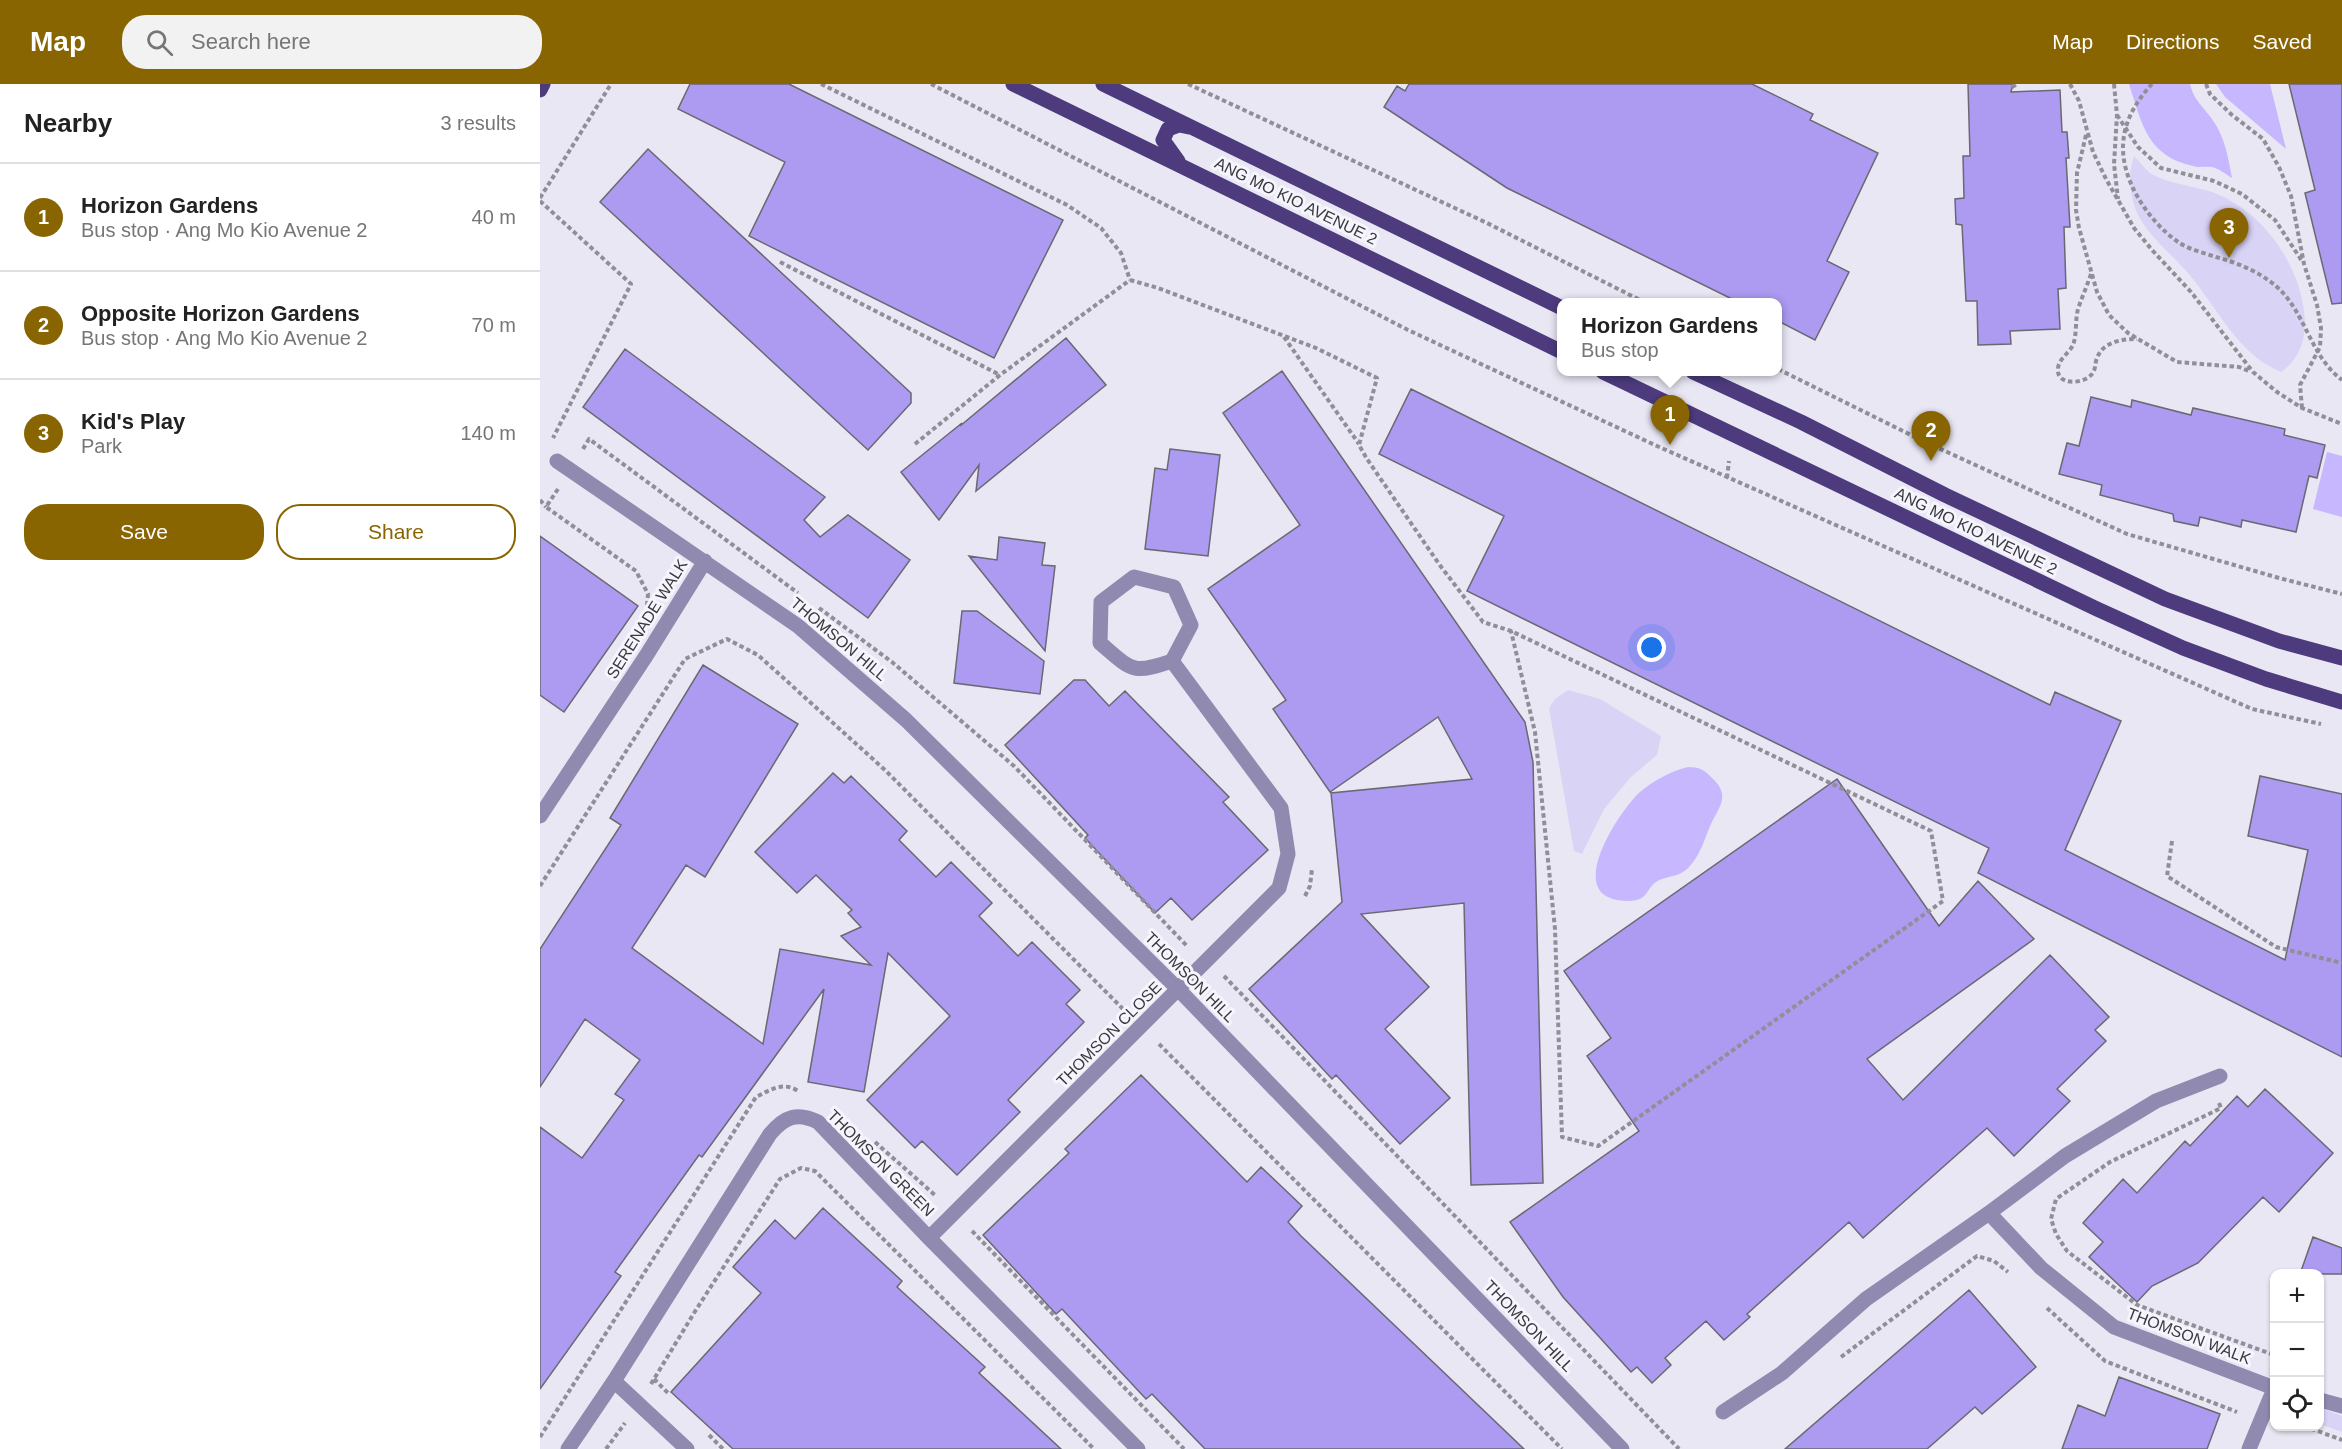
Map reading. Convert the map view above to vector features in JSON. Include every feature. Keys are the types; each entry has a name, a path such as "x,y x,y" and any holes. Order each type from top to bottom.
{"main road":[{"path":"540,90 543,84"},
{"name":"ANG MO KIO AVENUE 2","path":"1013,84 1557,350"},
{"name":"ANG MO KIO AVENUE 2","path":"1103,84 1200,129 1557,306"},
{"path":"1182,166 1163,140 1168,129 1179,126 1200,129"},
{"name":"ANG MO KIO AVENUE 2","path":"1611,376 2172,643 2266,679 2342,702"},
{"name":"ANG MO KIO AVENUE 2","path":"1703,376 2154,594 2279,641 2342,658"}],"street":[{"name":"SERENADE WALK","path":"540,816 646,656 705,561 564,465"},
{"name":"THOMSON HILL","path":"705,561 798,627 906,720 1179,990 1622,1449"},
{"path":"1134,577 1174,587 1191,625 1172,661 1148,670 1132,669 1100,643 1101,602 1134,577"},
{"name":"THOMSON CLOSE","path":"929,1238 1279,888 1288,854 1281,808 1172,661"},
{"path":"1723,1412 1782,1373 1866,1299 1989,1213 2065,1156 2156,1101 2215,1078"},
{"name":"THOMSON GREEN","path":"568,1449 614,1381 770,1134 776,1126 793,1117 805,1116 818,1122 1138,1449"},
{"name":"THOMSON WALK","path":"1989,1213 2041,1268 2114,1328 2270,1387"},
{"path":"614,1381 687,1449"},
{"path":"2249,1449 2270,1398"},
{"path":"2324,1401 2342,1406"}],"path":[{"path":"551,441 631,284 540,199 611,84"},
{"path":"821,84 1067,205 1101,228 1121,253 1130,280"},
{"path":"931,84 1408,330 1657,446 2252,709 2331,726"},
{"path":"1188,84 1487,223 1634,298"},
{"path":"2070,84 2079,101 2086,134 2093,152 2119,203 2146,243 2191,292 2253,372 2277,392 2302,408 2342,424"},
{"path":"2114,84 2117,115 2114,164 2119,203"},
{"path":"2152,84 2136,104 2124,135 2125,164 2147,212 2179,243 2244,266 2276,286 2287,296 2324,362 2342,380"},
{"path":"2206,84 2210,94 2263,140 2279,167 2291,196 2304,264 2317,305 2321,328 2320,347 2300,385 2302,408"},
{"path":"2117,115 2138,147 2161,168 2214,181 2242,194 2275,220 2304,264"},
{"path":"2086,134 2077,173 2076,210 2091,274 2109,315 2128,333 2177,362 2239,367 2253,372"},
{"path":"780,262 1000,375"},
{"path":"2091,274 2079,308 2073,345 2058,365 2061,378 2070,382 2085,379 2096,369 2099,354 2113,341 2138,339"},
{"path":"1130,280 1316,348 1377,378 1359,445"},
{"path":"915,444 1000,375 1130,280"},
{"path":"1283,335 1439,564 1483,622 1511,631 1931,831 1943,901 1598,1146 1562,1137 1555,929 1535,732 1511,631"},
{"path":"1782,371 1925,442 2127,534 2342,594"},
{"path":"546,507 564,465"},
{"path":"540,500 546,507 636,571 648,594 647,616"},
{"path":"540,886 685,659 727,639 758,655 885,770 1563,1449"},
{"path":"2172,841 2167,876 2276,947 2342,963"},
{"path":"1188,948 1196,940"},
{"path":"2215,1078 2221,1108 2110,1162 2056,1199 2051,1219 2056,1234 2067,1251 2138,1305 2270,1354"},
{"path":"540,1437 756,1097 777,1087 792,1087 801,1093"},
{"path":"868,1136 953,1212 1184,1449"},
{"path":"606,1449 639,1403 780,1179 801,1168 815,1171 1094,1449"},
{"path":"1833,1364 1977,1256 1994,1261 2012,1276"},
{"path":"2046,1307 2105,1361 2260,1420"},
{"path":"2318,1431 2342,1440"}],"shaded area":[{"path":"2129,84 2190,84 2196,99 2220,133 2232,178 2214,168 2195,167 2165,155 2156,146 2143,125"},
{"path":"2216,84 2270,84 2286,149 2225,97"},
{"path":"2134,156 2150,173 2156,176 2212,192 2229,200 2261,224 2274,239 2294,274 2305,320 2302,345 2294,360 2281,372 2252,354 2240,342 2188,273 2146,228 2136,210 2131,190 2130,176"},
{"path":"2327,452 2342,456 2342,517 2313,509"},
{"path":"1568,690 1600,699 1661,736 1657,755 1631,777 1604,809 1582,854 1574,851 1549,708 1555,699"},
{"path":"1688,767 1699,768 1707,773 1718,784 1722,796 1722,802 1696,858 1685,871 1656,882 1641,899 1627,901 1610,898 1599,890 1596,877 1598,862 1612,829 1640,792 1662,777"},
{"path":"2324,1409 2342,1416 2342,1432 2324,1425"}],"building":[{"path":"690,84 789,84 1063,220 994,358 749,236 785,162 678,109"},
{"path":"1409,84 1752,84 1813,114 1810,120 1878,153 1827,261 1849,272 1815,340 1782,323 1782,298 1730,298 1507,188 1384,107 1397,86 1405,91"},
{"path":"1968,84 2013,84 2011,92 2060,90 2062,132 2067,132 2069,158 2066,158 2070,227 2064,227 2066,288 2058,289 2060,329 2010,331 2011,344 1978,345 1977,301 1966,301 1962,225 1956,224 1955,199 1964,198 1963,156 1970,156"},
{"path":"2289,84 2342,84 2342,303 2332,304 2305,193 2315,190"},
{"path":"648,149 911,393 911,403 868,450 600,202"},
{"path":"1066,338 1106,385 976,491 979,465 939,520 901,472"},
{"path":"625,349 825,497 804,520 820,537 848,515 910,560 868,618 583,407"},
{"path":"1282,371 1525,722 1533,762 1543,1183 1471,1185 1464,903 1361,914 1429,987 1385,1029 1450,1098 1400,1144 1336,1075 1332,1079 1249,989 1342,902 1331,793 1472,779 1438,717 1330,792 1273,709 1286,700 1208,589 1300,525 1223,413"},
{"path":"1411,389 2050,705 2055,692 2121,721 2065,850 2285,960 2308,850 2248,836 2260,776 2342,794 2342,1057 1978,873 1989,848 1467,591 1504,516 1379,454"},
{"path":"2091,397 2131,407 2132,400 2191,415 2193,408 2285,429 2284,435 2325,445 2317,478 2309,476 2296,532 2242,520 2241,527 2200,517 2198,526 2174,521 2173,514 2100,495 2102,485 2059,474 2067,443 2079,446"},
{"path":"1170,449 1220,455 1208,556 1145,549 1155,468 1167,470"},
{"path":"540,536 638,606 564,712 540,695"},
{"path":"999,537 1045,543 1042,565 1055,566 1045,651 969,556 997,560"},
{"path":"962,611 977,611 1044,661 1040,694 954,683"},
{"path":"703,665 798,724 705,877 686,865 632,948 763,1044 780,949 871,965 841,936 861,927 848,913 852,910 816,875 797,893 755,852 833,773 844,783 851,776 907,831 899,840 936,877 951,862 992,903 979,916 1018,956 1032,942 1080,990 1066,1004 1084,1022 1008,1100 1020,1112 957,1175 922,1141 915,1148 867,1100 950,1016 888,953 864,1092 808,1082 824,989 702,1157 699,1155 615,1272 621,1276 540,1389 540,1127 582,1158 624,1100 615,1094 640,1060 585,1019 540,1087 540,949 621,825 610,818"},
{"path":"1074,680 1085,680 1109,706 1125,691 1229,797 1223,802 1268,850 1192,920 1171,898 1155,913 1085,838 1088,835 1005,745"},
{"path":"1837,779 1939,926 1978,881 2034,939 1867,1059 1903,1100 2050,955 2109,1017 2095,1030 2106,1041 2057,1089 2070,1101 2014,1156 1987,1128 1863,1238 1849,1222 1747,1314 1750,1317 1724,1340 1706,1321 1665,1358 1671,1365 1652,1383 1637,1367 1631,1372 1563,1297 1510,1222 1639,1131 1587,1056 1611,1038 1564,971"},
{"path":"1141,1075 1247,1182 1261,1167 1302,1206 1288,1222 1524,1449 1205,1449 1152,1394 1146,1399 1062,1309 1056,1314 983,1235 1069,1153 1065,1149"},
{"path":"2265,1089 2333,1153 2279,1212 2263,1197 2198,1263 2152,1286 2137,1302 2089,1257 2103,1242 2083,1223 2123,1179 2137,1193 2185,1141 2190,1146 2237,1096 2248,1107"},
{"path":"823,1208 902,1281 897,1287 985,1367 979,1373 1061,1449 733,1449 671,1392 761,1293 733,1267 775,1220 795,1239"},
{"path":"2313,1237 2342,1248 2342,1274 2324,1274 2324,1269 2302,1269"},
{"path":"1969,1290 2036,1367 1982,1414 1975,1407 1927,1449 1785,1449"},
{"path":"2119,1377 2220,1414 2207,1449 2062,1449 2078,1405 2105,1416"}],"place":[{"name":"Kid's Play","path":"2229,258"},
{"name":"Horizon Gardens","path":"1670,445"},
{"name":"Opposite Horizon Gardens","path":"1931,461"}]}
